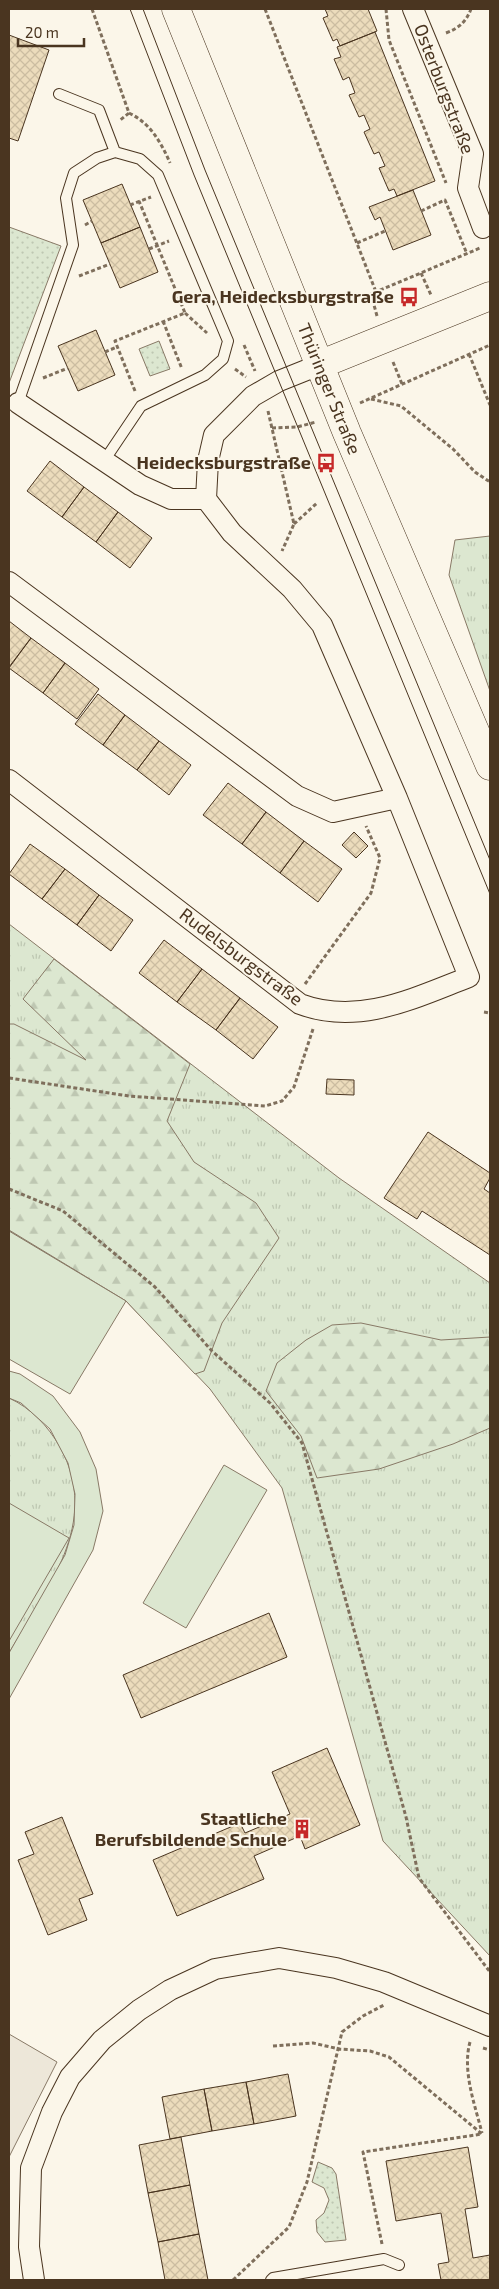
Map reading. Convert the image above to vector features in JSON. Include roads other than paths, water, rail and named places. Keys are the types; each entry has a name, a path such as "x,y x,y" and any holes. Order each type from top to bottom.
{"main road":[{"name":"Thüringer Straße","path":"176,9 338,413 490,766"},
{"path":"319,365 490,296"}],"street":[{"name":"Osterburgstraße","path":"413,9 473,154 468,188 484,228"},
{"path":"18,403 140,485 171,500 206,499 208,461 214,434 232,414 263,390 319,365"},
{"name":"Rudelsburgstraße","path":"9,780 300,1004 319,1011 364,1012 407,1001 469,977 397,798 322,625 292,589 232,533 206,499"},
{"path":"9,582 297,796 333,812 397,798"},
{"path":"34,2280 29,2247 31,2168 52,2112 70,2077 102,2040 138,2010 170,1990 214,1969 278,1958 336,1968 384,1982 490,2026"}],"lane":[{"path":"59,94 99,110 115,152"},
{"path":"18,403 73,245 66,198 74,173 97,158 115,152 140,159 158,175 228,341 223,359 205,374 141,406 104,460"},
{"path":"271,2280 273,2278 384,2258 399,2266"}],"tram line":[{"path":"130,9 194,175 490,894"},
{"path":"143,9 205,170 490,860"}],"place":[{"name":"Gera, Heidecksburgstraße","path":"409,297"},
{"name":"Heidecksburgstraße","path":"326,463"},
{"name":"Staatliche Berufsbildende Schule","path":"302,1829"}]}
